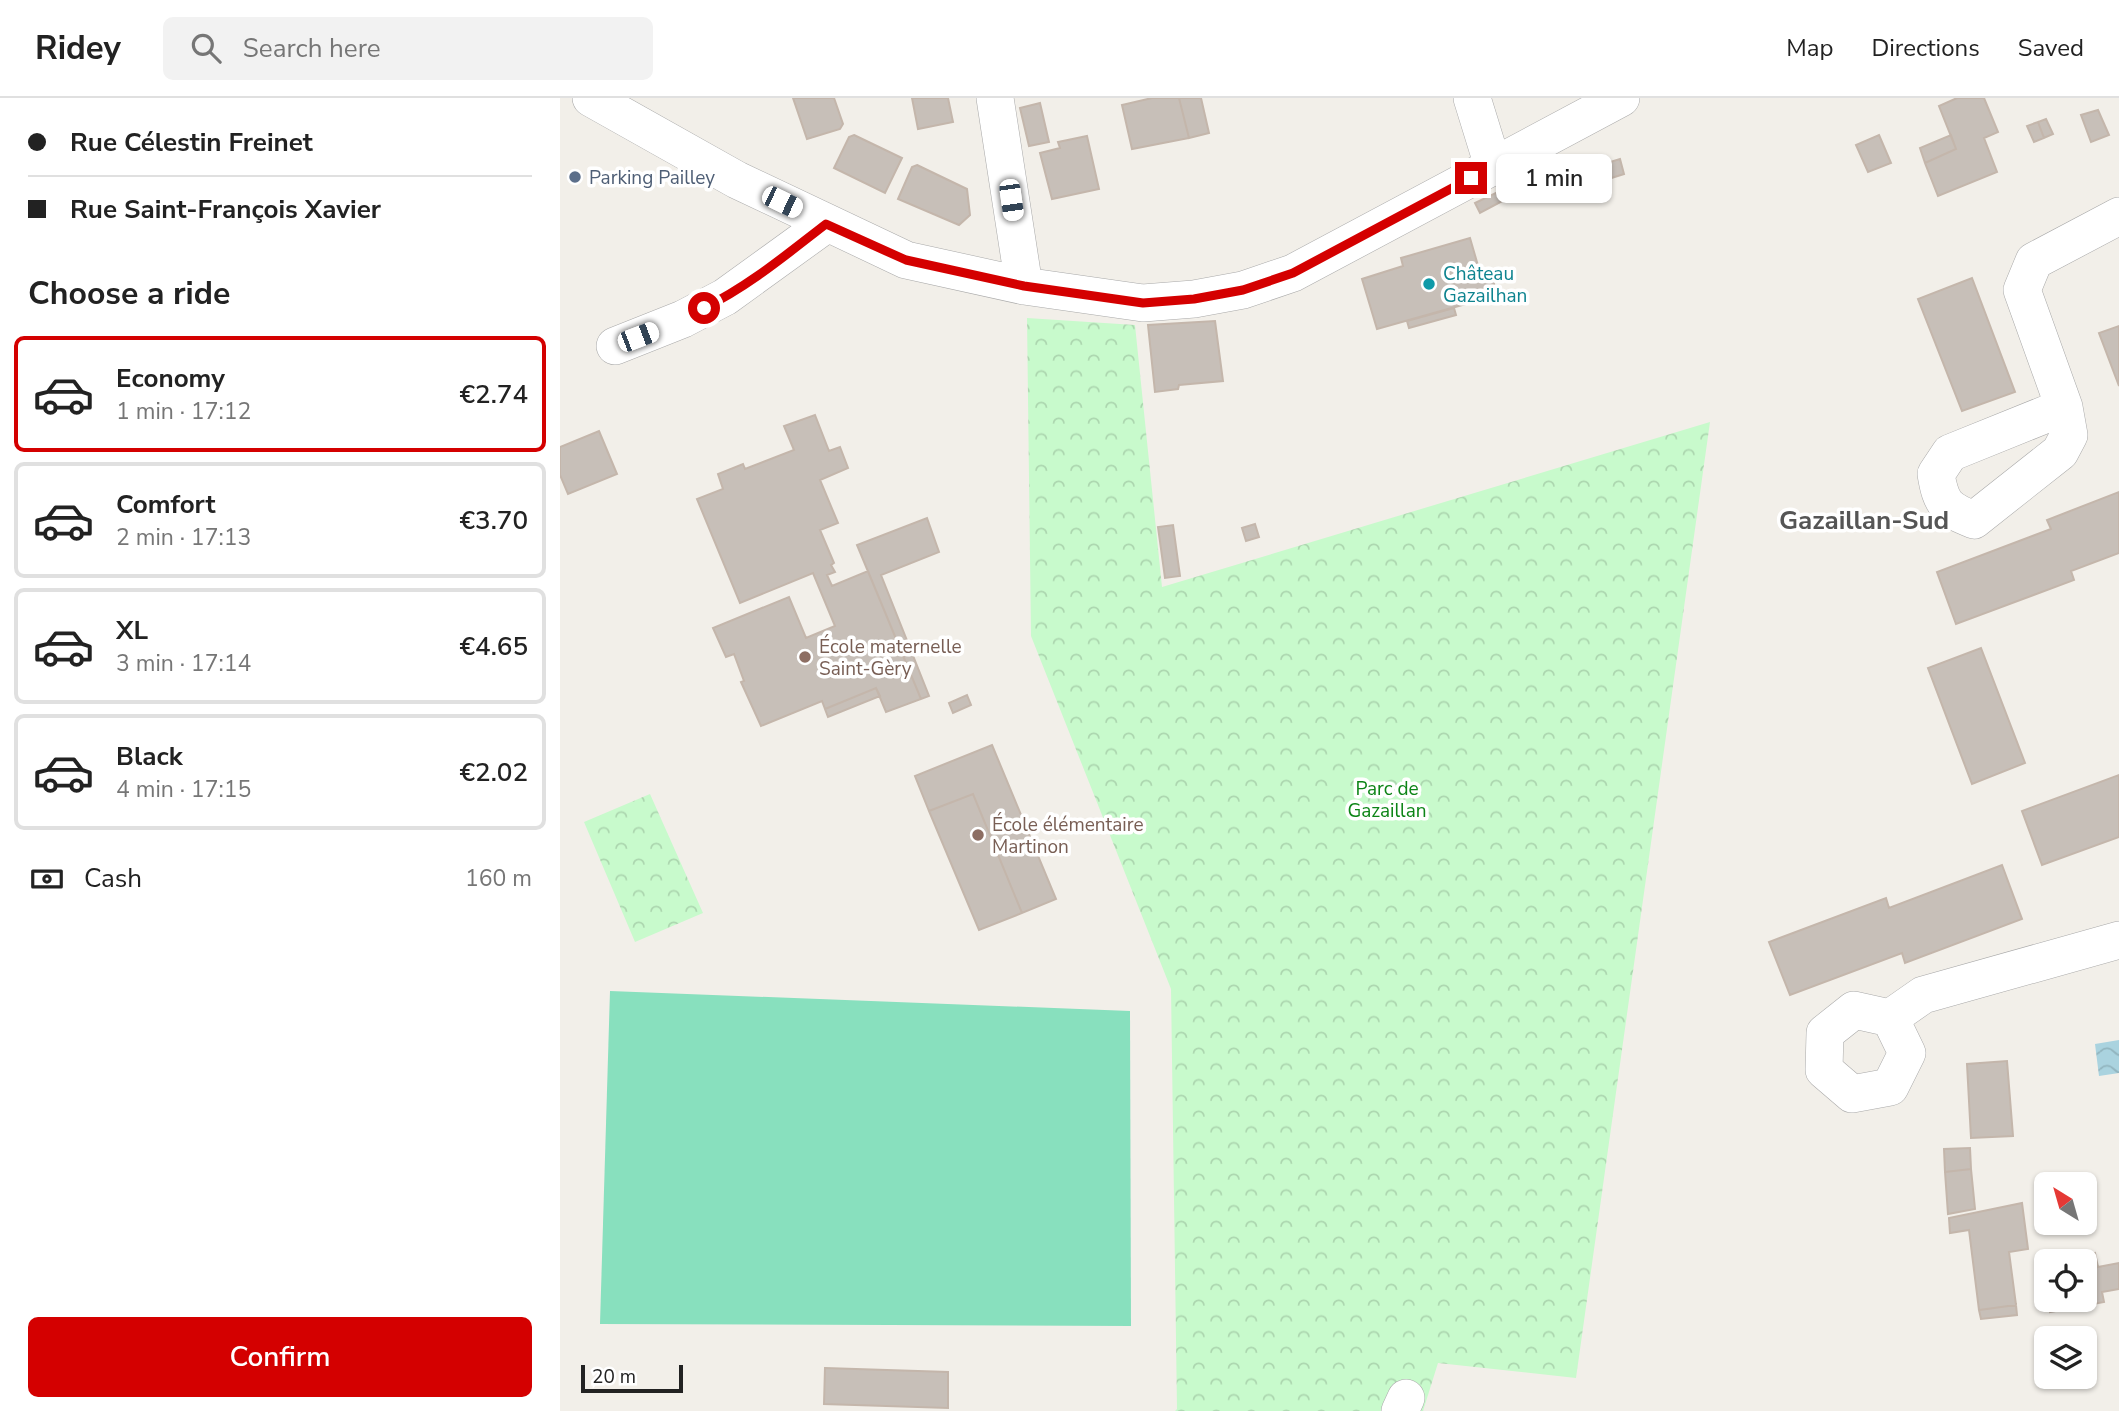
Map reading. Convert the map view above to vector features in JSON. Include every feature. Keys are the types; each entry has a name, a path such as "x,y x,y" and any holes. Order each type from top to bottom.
{"street":[{"path":"591,98 737,180 906,260 1024,286 1143,303 1194,299 1243,290 1293,273 1621,98"},
{"path":"995,98 1024,286"},
{"path":"1472,98 1493,166"},
{"path":"2064,407 2022,290 2034,261 2119,216"},
{"path":"615,346 683,319 725,298 826,224"},
{"path":"1891,1018 1923,995 2119,940"}],"green space":[{"name":"Parc de Gazaillan","path":"1027,318 1135,325 1162,587 1710,422 1576,1378 1438,1363 1423,1411 1175,1411 1171,989 1031,636"},
{"path":"650,794 703,913 635,942 584,822"},
{"path":"610,991 1130,1011 1131,1326 600,1324"}],"water":[{"path":"2119,1040 2119,1073 2099,1076 2095,1044"}],"building":[{"path":"793,98 834,98 843,124 840,129 807,139"},
{"path":"912,98 948,98 953,122 918,129"},
{"path":"1152,98 1179,98 1189,138 1132,149 1122,105"},
{"path":"1179,98 1201,98 1209,133 1189,138"},
{"path":"1957,98 1984,98 1998,132 1984,138 1997,172 1938,196 1925,163 1956,149 1939,106"},
{"path":"1040,103 1049,142 1029,146 1020,108"},
{"path":"2098,110 2109,135 2091,142 2081,115"},
{"path":"2046,119 2053,134 2044,138 2038,122"},
{"path":"2038,122 2044,138 2034,142 2027,126"},
{"path":"854,135 902,158 885,193 834,168 849,137"},
{"path":"1879,135 1891,163 1868,172 1856,145"},
{"path":"1951,135 1956,149 1925,163 1920,148"},
{"path":"1087,136 1099,189 1052,199 1040,153 1060,148 1058,142"},
{"path":"1620,159 1624,174 1583,187 1578,172"},
{"path":"917,165 967,189 970,215 959,225 898,199 912,167"},
{"path":"1504,189 1508,198 1480,213 1475,203"},
{"name":"Château Gazailhan","path":"1470,238 1481,276 1490,277 1494,283 1493,291 1486,295 1487,298 1377,329 1362,279 1403,266 1401,258"},
{"path":"1972,278 2015,392 1962,411 1918,299"},
{"path":"1454,308 1456,315 1409,328 1407,321"},
{"path":"1215,321 1223,381 1179,385 1178,389 1155,392 1148,325"},
{"path":"2119,326 2119,386 2099,333"},
{"path":"815,415 829,451 840,447 848,468 820,480 838,523 820,530 834,563 831,565 835,572 827,575 832,586 868,571 921,699 886,712 876,688 825,709 822,701 761,726 741,682 744,681 734,654 726,657 713,628 789,597 806,638 835,626 813,573 740,603 697,499 723,489 718,474 743,464 745,469 794,450 784,426"},
{"path":"599,431 617,474 568,494 560,475 560,447"},
{"path":"2119,492 2119,553 2071,571 2074,580 1956,624 1937,572 2051,529 2047,520"},
{"path":"927,518 939,552 881,575 929,696 921,699 857,545"},
{"path":"1255,524 1259,537 1246,541 1242,528"},
{"path":"1173,525 1180,576 1165,578 1158,527"},
{"path":"1981,648 2025,763 1972,784 1928,668"},
{"path":"876,688 880,696 828,717 825,709"},
{"path":"967,695 971,705 953,713 949,703"},
{"path":"992,745 1056,899 1022,913 973,794 929,811 915,776"},
{"path":"2119,775 2119,837 2042,865 2022,811"},
{"path":"973,794 1022,913 979,930 929,811"},
{"path":"2002,865 2022,919 1905,963 1902,953 1790,995 1769,942 1886,898 1889,908"},
{"path":"2007,1061 2013,1136 1971,1138 1967,1064"},
{"path":"1970,1148 1971,1169 1945,1172 1944,1149"},
{"path":"1971,1169 1975,1209 1948,1214 1945,1172"},
{"path":"2022,1203 2028,1249 2009,1252 2016,1305 1979,1310 1969,1230 1950,1233 1949,1218"},
{"path":"2097,1262 2098,1267 2119,1263 2119,1289 2102,1292 2104,1302 2097,1303"},
{"path":"2016,1305 2017,1315 1981,1319 1979,1310"},
{"path":"825,1368 948,1372 948,1408 824,1404"}],"place":[{"name":"Parking Pailley","path":"575,177"},
{"name":"Château Gazailhan","path":"1429,284"},
{"name":"École maternelle Saint-Gèry","path":"805,657"},
{"name":"École élémentaire Martinon","path":"978,835"}],"district":[{"name":"Gazaillan-Sud","path":"1864,520"}],"route":[{"path":"704,308 725,298 826,224 906,260 1024,286 1143,303 1194,299 1243,290 1293,273 1471,178"}]}
